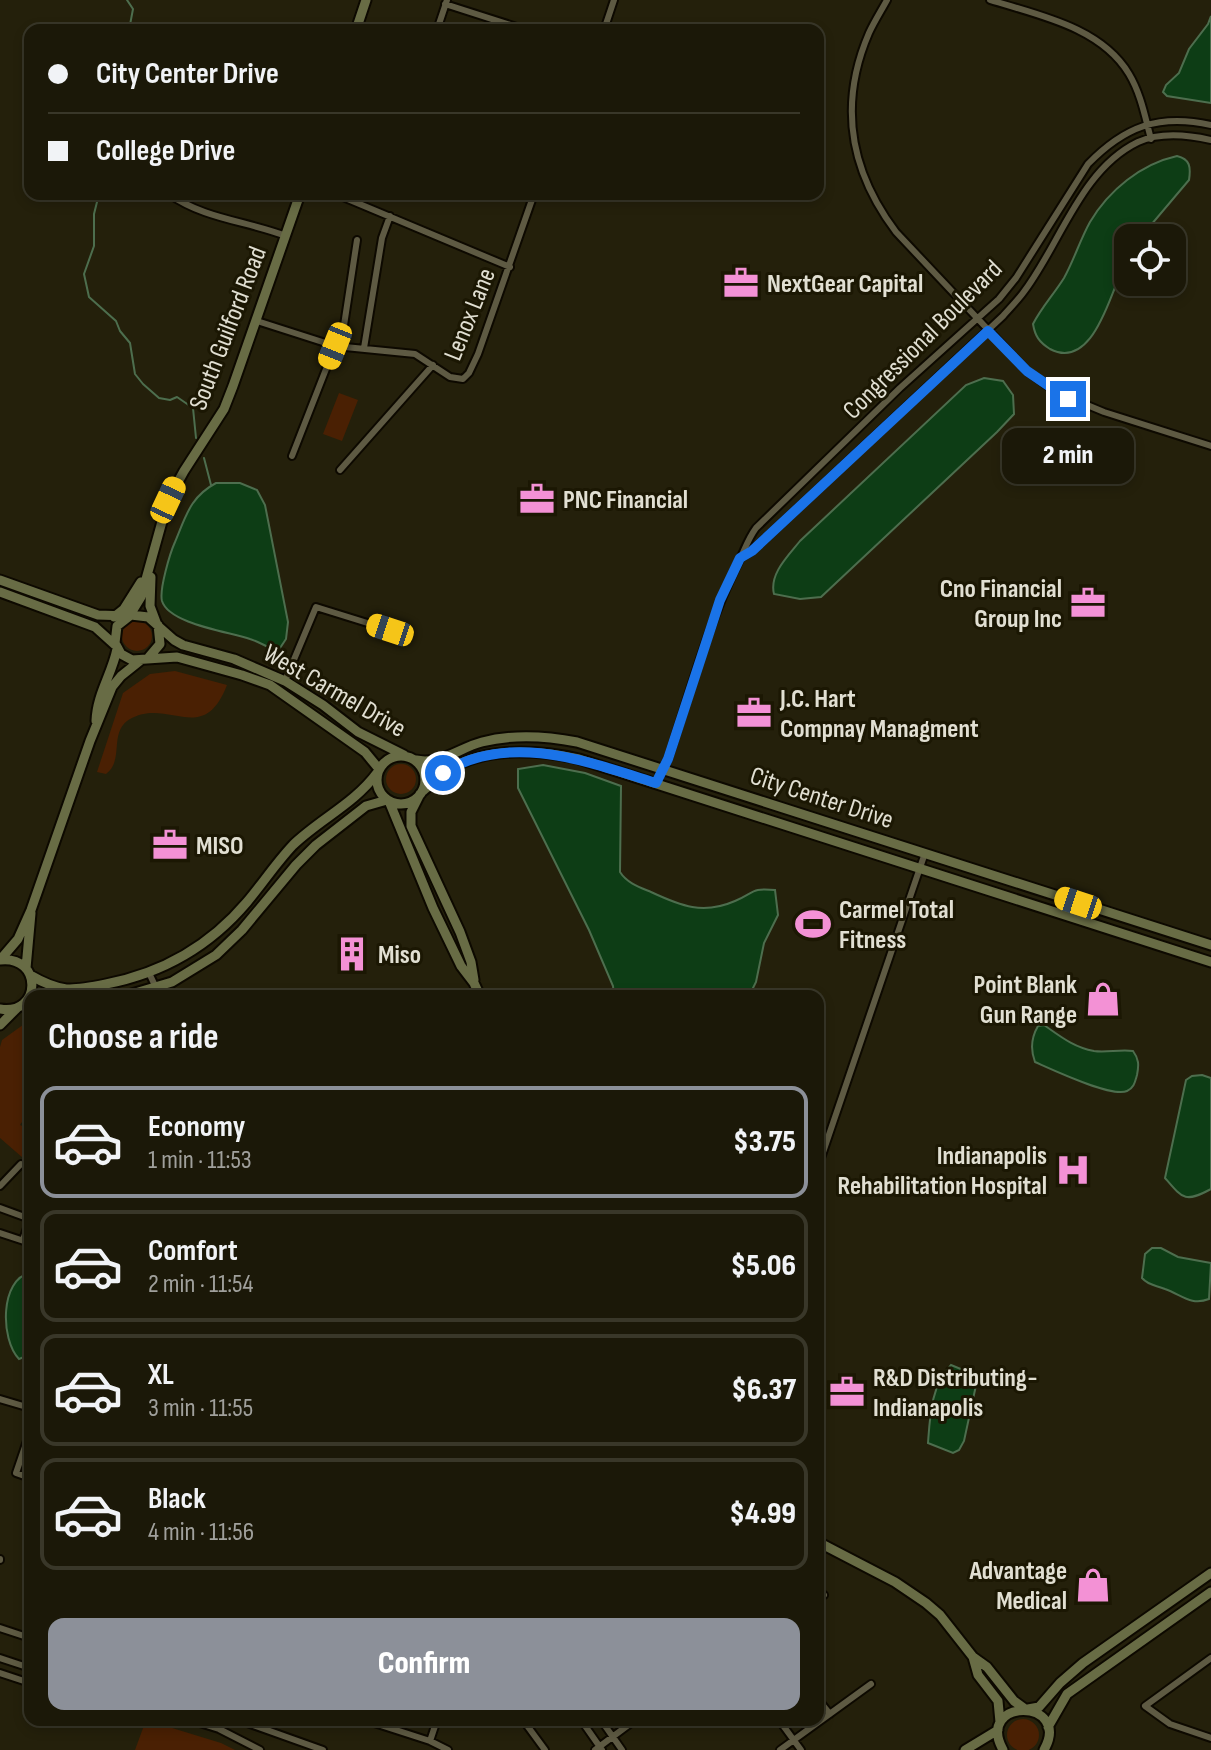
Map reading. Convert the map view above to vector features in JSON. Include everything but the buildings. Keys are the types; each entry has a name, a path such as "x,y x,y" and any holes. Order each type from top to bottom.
{"street":[{"path":"358,24 366,0"},
{"path":"606,24 614,0"},
{"path":"887,0 870,31 855,75 852,123 859,163 872,196 896,232 1027,371 1068,399 1211,446"},
{"path":"990,0 1075,29 1108,49 1128,72 1151,139"},
{"path":"1021,10 1025,0"},
{"path":"439,24 446,2 509,24"},
{"name":"Congressional Boulevard","path":"656,783 668,759 720,600 744,544 756,528 900,388 999,299 1016,278 1088,164 1111,143 1147,123 1181,120 1211,125"},
{"name":"Congressional Boulevard","path":"740,558 752,551 988,331 1024,293 1098,174 1117,156 1139,142 1151,139 1194,136 1211,140"},
{"path":"179,200 230,221 286,236"},
{"name":"South Guilford Road","path":"129,616 141,597 168,500 224,409 298,200"},
{"path":"350,200 510,267"},
{"name":"Lenox Lane","path":"257,321 338,345 415,354 458,379 469,373 532,200"},
{"path":"364,348 382,238 390,216"},
{"path":"292,456 338,345 357,240"},
{"path":"340,470 433,365"},
{"name":"South Guilford Road","path":"150,562 150,606 157,624"},
{"path":"114,617 124,609 145,576"},
{"path":"0,580 98,615 145,615 157,624 160,644 153,654 116,681 95,728 31,910 18,939 0,960"},
{"path":"0,592 95,627 126,657 143,660"},
{"path":"285,681 316,607 390,630"},
{"path":"95,728 101,693 115,661 116,629 129,616"},
{"name":"West Carmel Drive","path":"157,624 183,645 234,659 285,681 358,732 404,755"},
{"name":"West Carmel Drive","path":"143,660 177,657 270,685 365,752 378,771"},
{"name":"City Center Drive","path":"416,760 436,761 490,740 533,737 577,742 1211,945"},
{"name":"City Center Drive","path":"422,793 443,773 480,757 521,752 579,759 1211,962"},
{"path":"0,960 14,960 50,987 63,990 112,983 149,973 181,959 219,931 294,845 356,797 387,759 404,755 416,760 424,772 422,793 411,812 411,826 465,945 474,983"},
{"path":"378,771 379,790 388,800 461,966 477,990"},
{"path":"161,990 229,944 296,865 363,807 388,800 408,803 422,793"},
{"path":"824,1149 925,853"},
{"path":"31,910 28,972 32,990"},
{"path":"149,973 157,990"},
{"path":"0,1009 23,1006"},
{"path":"0,1025 23,1006"},
{"path":"0,1186 21,1164 24,1165"},
{"path":"0,1208 24,1217"},
{"path":"0,1233 24,1240"},
{"path":"0,1399 24,1406"},
{"path":"24,1450 16,1473 24,1476"},
{"path":"824,1545 917,1596 940,1615 1014,1701 1043,1717 1048,1727"},
{"path":"965,1750 999,1727 1010,1713 1039,1707 1073,1671 1211,1573"},
{"path":"1047,1747 1048,1727 1056,1708 1067,1694 1211,1592"},
{"path":"0,1628 24,1636"},
{"path":"973,1657 978,1675 1000,1707 999,1742 1003,1750"},
{"path":"0,1658 24,1666"},
{"path":"1211,1658 1145,1706 1170,1724 1211,1738"},
{"path":"0,1673 24,1681"},
{"path":"824,1718 871,1684"},
{"path":"824,1706 830,1714"},
{"path":"209,1726 260,1750"},
{"path":"256,1726 323,1750"},
{"path":"384,1726 448,1750"},
{"path":"430,1741 435,1726"},
{"path":"527,1726 545,1750"},
{"path":"585,1726 599,1749 627,1726"},
{"path":"605,1726 622,1750"},
{"path":"784,1726 801,1750"},
{"path":"780,1750 813,1726"}],"shaded area":[{"path":"1211,16 1211,103 1167,96 1163,92 1166,85 1179,73 1189,49"},
{"path":"1177,156 1185,159 1189,164 1189,180 1152,224 1114,224 1114,289 1101,321 1094,334 1075,351 1063,353 1050,349 1038,338 1033,324 1064,278 1090,222 1116,189 1139,172"},
{"path":"984,378 1003,381 1013,395 1014,414 997,432 821,597 800,599 774,594 777,572 800,541 966,385"},
{"path":"339,393 358,400 342,441 323,434"},
{"path":"216,483 240,483 257,490 265,505 288,622 286,639 278,651 176,616 162,601 168,563 186,516 200,494"},
{"path":"137,621 143,622 151,630 151,642 143,650 137,651 131,650 123,642 122,636 123,630 131,622"},
{"path":"175,671 227,685 218,703 207,713 196,717 158,713 130,719 120,731 112,768 106,774 97,772 123,693 150,674"},
{"path":"401,764 407,765 415,773 415,785 407,793 401,794 395,793 387,785 386,779 387,773 395,765"},
{"path":"543,765 585,773 621,786 620,872 634,884 672,901 702,908 723,905 757,890 775,890 778,915 764,943 752,990 613,990 589,930 518,788 518,769"},
{"path":"24,1024 24,1119 20,1125 24,1127 23,1158 0,1138 2,1040"},
{"path":"1044,1025 1067,1041 1086,1049 1133,1051 1138,1065 1133,1086 1127,1091 1109,1090 1081,1082 1035,1062 1033,1039 1038,1026"},
{"path":"1202,1075 1211,1078 1211,1189 1185,1197 1165,1178 1186,1080"},
{"path":"1152,1248 1211,1263 1209,1299 1192,1300 1145,1281 1142,1278 1145,1254"},
{"path":"24,1276 24,1357 19,1359 8,1338 6,1311 13,1286"},
{"path":"951,1365 978,1376 964,1441 953,1453 928,1443 935,1391"},
{"path":"1023,1719 1034,1724 1039,1735 1034,1746 1023,1751 1012,1746 1007,1735 1012,1724"},
{"path":"144,1726 166,1726 235,1750 135,1750"}],"waterway":[{"path":"127,0 133,9 130,24"},
{"path":"96,200 94,246 84,274 89,297 116,321 130,343 135,374 143,384 159,398 170,400 177,397 193,408 196,438"},
{"path":"204,458 211,485"}],"place":[{"name":"NextGear Capital","path":"741,283"},
{"name":"PNC Financial","path":"537,499"},
{"name":"Cno Financial Group Inc","path":"1088,603"},
{"name":"J.C. Hart Compnay Managment","path":"754,713"},
{"name":"MISO","path":"170,845"},
{"name":"Carmel Total Fitness","path":"813,924"},
{"name":"Miso","path":"352,954"},
{"name":"Point Blank Gun Range","path":"1103,999"},
{"name":"Indianapolis Rehabilitation Hospital","path":"1073,1170"},
{"name":"R&D Distributing- Indianapolis","path":"847,1392"},
{"name":"Advantage Medical","path":"1093,1585"}],"route":[{"path":"443,773 480,757 536,752 579,759 656,783 668,759 720,600 740,558 752,551 988,331 1027,371 1068,399"}]}
